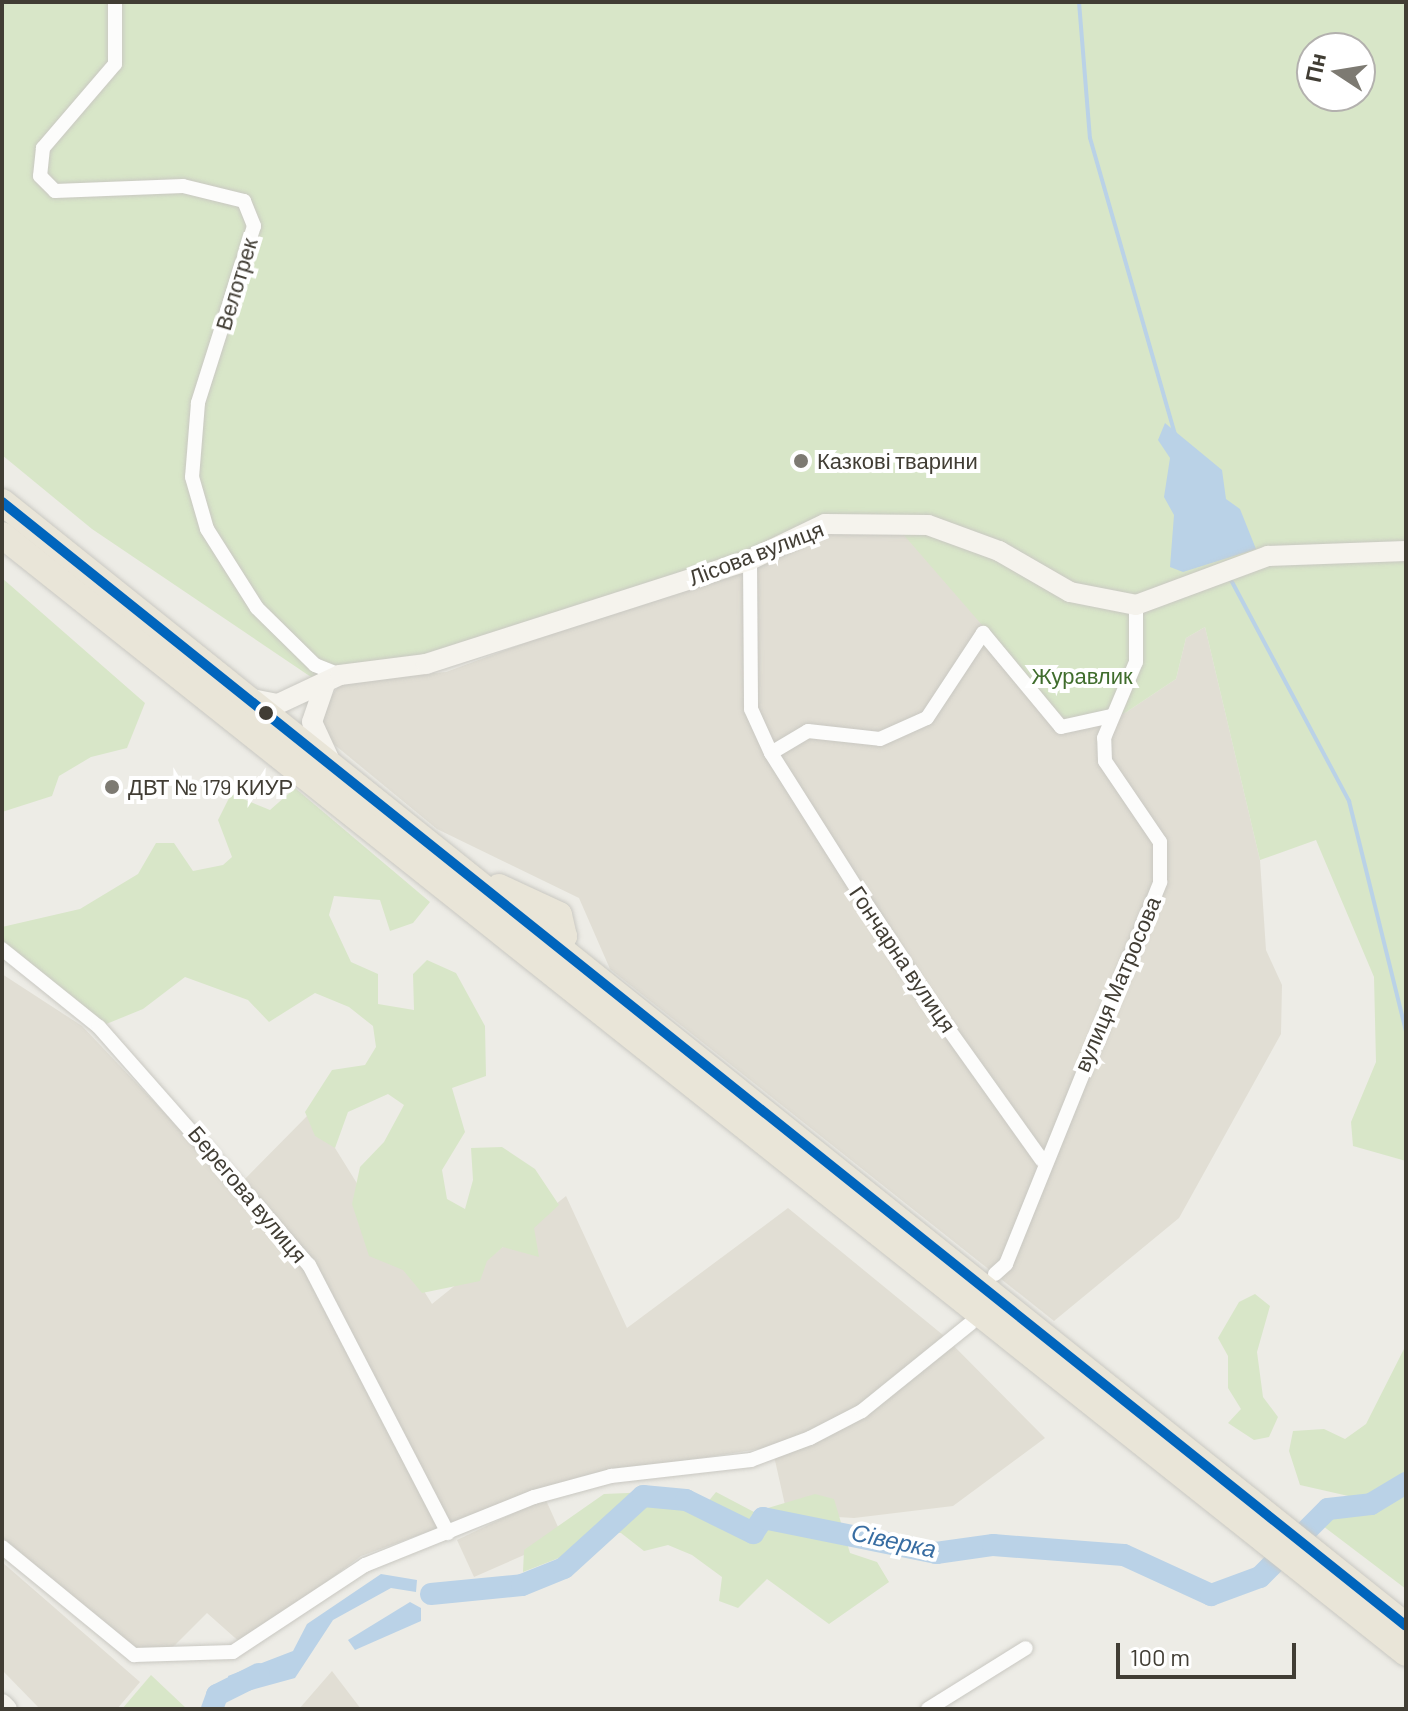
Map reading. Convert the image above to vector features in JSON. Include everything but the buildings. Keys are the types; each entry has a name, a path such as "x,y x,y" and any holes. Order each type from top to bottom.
{"highway":[{"path":"2,502 252,699 465,873 559,915 559,947"},
{"path":"2,535 463,905 962,1286"},
{"path":"463,905 530,949 559,947 962,1286 989,1318 1332,1580 1406,1653"},
{"path":"1332,1580 1406,1626"}],"street":[{"name":"Велотрек","path":"115,2 115,64 43,148 40,176 55,191 183,186 244,201 254,226 198,403 192,477 207,529 257,608 333,680"},
{"name":"Лісова вулиця","path":"252,699 278,704 333,680 426,664 750,560 825,524 898,520 999,551 1070,592 1136,605"},
{"path":"1136,605 1268,556 1406,551"},
{"name":"Гончарна вулиця","path":"750,560 751,709 771,753 922,992 1042,1160"},
{"name":"вулиця Матросова","path":"995,1274 1006,1264 1042,1160 1160,882 1160,842 1105,761 1111,716 1136,662 1136,605"},
{"path":"771,753 808,731 880,739 927,718 983,633 1061,727 1111,716"},
{"path":"333,680 312,722 338,772"},
{"name":"Берегова вулиця","path":"2,949 99,1027 309,1265 448,1533"},
{"path":"2,1547 134,1655 242,1649 354,1571 554,1490 751,1460 810,1438 862,1411 989,1318"},
{"path":"928,1709 1026,1648"},
{"path":"2,1704 7,1709"}],"shaded area":[{"path":"896,526 1125,713 1176,679 1186,638 1205,627 1260,860 1266,950 1282,985 1281,1034 1179,1218 1054,1321 610,969 579,898 437,829 325,737 321,711 342,681 446,672 826,532"},
{"path":"2,974 82,1026 236,1188 312,1111 432,1304 566,1196 627,1328 788,1208 943,1335 1045,1438 953,1506 854,1518 787,1514 772,1447 579,1477 361,1556 243,1645 207,1613 169,1651 137,1651 2,1537"},
{"path":"545,1498 563,1538 474,1577 457,1540"},
{"path":"2,1562 140,1682 117,1709 40,1709 2,1670"},
{"path":"332,1671 361,1709 299,1709"}],"green space":[{"name":"Журавлик","path":"2,2 1406,2 1406,1161 1353,1146 1351,1122 1376,1062 1374,977 1316,840 1260,860 1205,627 1186,638 1176,679 1125,713 1067,723 896,526 868,518 425,657 314,679 92,529 2,455"},
{"path":"2,578 145,703 127,748 91,757 59,776 52,796 2,812"},
{"path":"295,788 430,902 413,923 390,931 380,900 334,896 329,915 351,962 378,974 378,1004 414,1010 413,974 427,960 456,973 485,1026 486,1076 452,1088 465,1132 442,1170 447,1199 465,1209 473,1180 471,1148 502,1147 535,1169 559,1205 534,1228 539,1257 503,1247 487,1261 480,1281 422,1293 403,1270 369,1256 352,1204 360,1167 384,1142 404,1105 388,1094 348,1112 335,1148 315,1136 305,1112 332,1070 365,1065 376,1047 373,1026 349,1007 315,993 269,1022 248,1000 185,977 143,1009 99,1027 2,949 2,927 80,909 138,874 156,843 174,843 193,871 223,865 232,857 218,820 231,794 270,810"},
{"path":"1255,1294 1270,1306 1257,1352 1263,1397 1278,1417 1269,1437 1254,1440 1228,1423 1241,1409 1228,1388 1228,1356 1218,1338 1239,1302"},
{"path":"1406,1345 1406,1589 1323,1526 1328,1509 1366,1500 1300,1485 1289,1451 1293,1431 1324,1429 1345,1439 1366,1424"},
{"path":"675,1491 707,1503 716,1492 754,1512 815,1494 834,1499 850,1553 877,1562 889,1582 829,1624 767,1579 738,1608 719,1601 722,1577 692,1555 668,1545 644,1551 621,1533 594,1531 564,1556 523,1572 524,1550 604,1494"},
{"path":"151,1675 187,1709 122,1709"}],"water":[{"path":"1165,423 1222,470 1226,499 1240,509 1256,549 1183,572 1170,567 1174,515 1164,497 1170,458 1158,440"},
{"path":"381,1574 417,1580 416,1592 391,1588 333,1620 295,1678 248,1691 230,1684 228,1676 293,1651 307,1624"},
{"path":"410,1602 421,1608 421,1621 355,1650 348,1640"}],"waterway":[{"path":"1079,2 1090,138 1175,434"},
{"path":"1231,580 1349,801 1406,1031"},
{"name":"Сіверка","path":"431,1594 522,1585 564,1568 643,1496 686,1500 753,1533 763,1518 936,1553 993,1545 1124,1555 1211,1595 1260,1577 1328,1509 1371,1504 1406,1483"},
{"name":"Сіверка","path":"212,1709 217,1695 259,1674"}],"transit line":[{"path":"2,502 1406,1626"}],"place":[{"name":"Казкові тварини","path":"801,461"},
{"name":"ДВТ № 179 КИУР","path":"112,787"}]}
